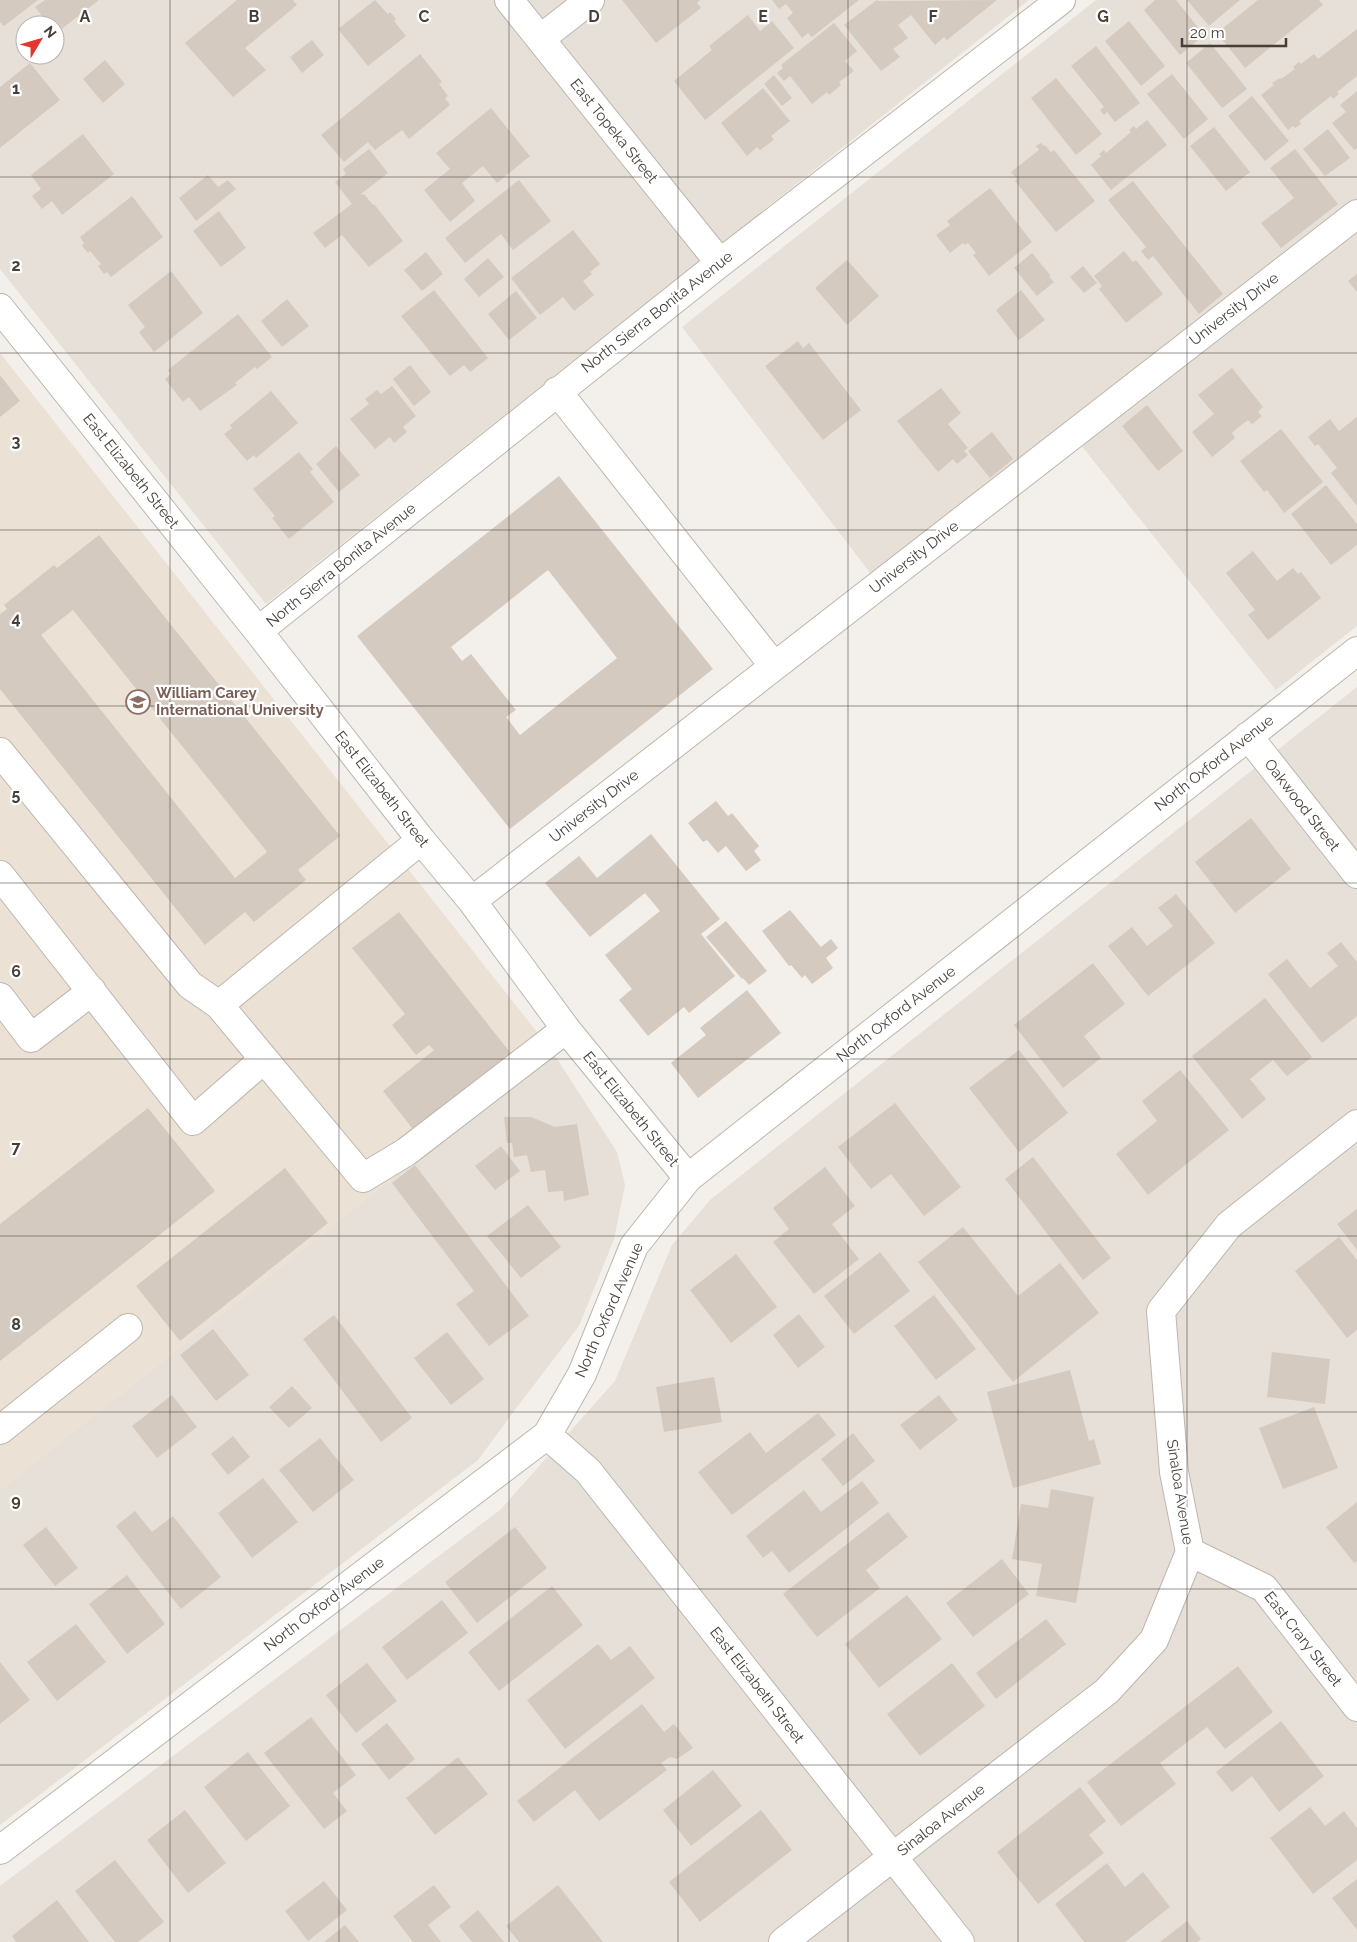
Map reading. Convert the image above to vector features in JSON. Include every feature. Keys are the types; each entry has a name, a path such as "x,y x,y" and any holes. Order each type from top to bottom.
{"street":[{"name":"East Topeka Street","path":"509,0 720,263"},
{"path":"540,39 590,0"},
{"name":"North Sierra Bonita Avenue","path":"258,631 557,391 1061,0"},
{"name":"University Drive","path":"472,901 1357,214"},
{"name":"East Elizabeth Street","path":"0,308 258,631 421,840 472,901 566,1029 688,1178"},
{"path":"557,391 774,666"},
{"name":"North Oxford Avenue","path":"0,1850 547,1435 582,1374 634,1246 688,1178 1357,651"},
{"name":"Oakwood Street","path":"1248,736 1357,874"},
{"path":"0,752 190,985 219,1005 364,1178 406,1152 566,1029"},
{"path":"219,1005 421,840"},
{"path":"0,875 193,1121 264,1059"},
{"path":"0,997 32,1038 92,991"},
{"name":"Sinaloa Avenue","path":"783,1942 894,1858 926,1830 1108,1690 1154,1640 1190,1552 1174,1472 1161,1311 1229,1226 1357,1124"},
{"path":"0,1430 128,1328"},
{"name":"East Elizabeth Street","path":"547,1435 588,1470 960,1942"},
{"name":"East Crary Street","path":"1190,1552 1264,1588 1357,1707"}],"shaded area":[{"path":"0,0 1029,0 266,604 0,269"},
{"path":"1096,0 1357,0 1357,626 1276,690 1065,425 871,574 682,327"},
{"name":"William Carey International University","path":"0,353 552,1051 0,1490"},
{"path":"1357,687 1357,1942 0,1942 0,1886 500,1510 615,1381 672,1245 710,1200"},
{"path":"552,1051 617,1152 625,1185 614,1239 579,1326 478,1460 0,1825 0,1490"}],"building":[{"path":"0,0 38,0 18,15 15,15 15,18 4,26 0,22"},
{"path":"45,0 99,0 65,26 65,15 41,15 35,7"},
{"path":"237,0 293,0 297,5 245,48 266,70 233,97 185,43"},
{"path":"375,0 388,14 390,12 396,19 394,21 406,36 368,66 338,29"},
{"path":"622,0 700,0 697,3 701,8 656,43"},
{"path":"772,0 859,0 812,37 808,33 802,38 787,18 793,13 786,4 779,9"},
{"path":"877,0 997,0 947,40 944,37 935,45 911,15 898,25 908,38 893,49 900,57 881,71 844,25"},
{"path":"1155,0 1176,0 1204,35 1180,55 1144,10"},
{"path":"1187,0 1240,0 1209,26"},
{"path":"1258,0 1319,0 1323,5 1245,68 1217,33"},
{"path":"748,15 760,31 772,21 794,48 705,120 674,81 712,50 709,46"},
{"path":"1129,21 1165,66 1141,86 1105,41"},
{"path":"834,23 857,51 845,61 854,71 839,82 841,85 829,95 827,92 812,104 790,76 784,81 777,73 783,68 781,65"},
{"path":"1357,29 1357,76 1337,92 1339,94 1333,99 1331,96 1299,121 1301,124 1295,128 1293,126 1288,130 1261,95 1274,85 1272,83 1295,69 1293,67 1299,62 1301,64 1314,54 1318,59"},
{"path":"312,40 324,55 302,73 290,57"},
{"path":"1210,43 1247,89 1222,108 1186,63"},
{"path":"1096,46 1140,103 1115,122 1107,112 1104,115 1100,110 1104,107 1071,66"},
{"path":"420,54 442,82 439,84 448,96 445,98 450,105 409,139 402,130 375,150 368,142 344,162 321,135"},
{"path":"105,60 125,84 103,103 83,79"},
{"path":"28,65 32,65 60,100 0,148 0,87"},
{"path":"1172,74 1208,119 1184,139 1147,94"},
{"path":"774,75 792,98 782,106 764,84"},
{"path":"1056,78 1102,134 1076,155 1031,98"},
{"path":"763,88 790,121 771,136 774,140 760,150 757,147 747,156 721,123"},
{"path":"1357,91 1357,148 1354,150 1332,123 1346,112 1340,105"},
{"path":"1252,96 1289,141 1265,161 1228,116"},
{"path":"491,108 530,156 497,183 483,166 462,183 475,201 450,222 424,190 450,169 436,153"},
{"path":"1147,120 1167,145 1111,190 1091,165 1101,156 1099,154 1104,150 1106,153 1131,132 1129,130 1134,126 1136,129"},
{"path":"1214,127 1250,172 1226,191 1190,146"},
{"path":"1328,129 1350,158 1325,176 1303,149"},
{"path":"83,134 114,174 62,215 52,201 42,209 32,196 41,189 31,175"},
{"path":"1041,143 1051,152 1054,150 1095,201 1056,232 1015,181 1017,179 1011,172 1039,150 1036,146"},
{"path":"369,149 388,173 361,194 364,194 374,204 403,241 369,267 342,235 325,248 313,233 352,204 335,182 346,174 343,169"},
{"path":"1295,149 1338,204 1281,248 1261,223 1294,198 1270,168"},
{"path":"208,175 218,187 228,180 236,189 196,221 179,198"},
{"path":"519,180 551,221 513,250 501,234 465,263 445,238"},
{"path":"1133,181 1223,294 1199,314 1153,256 1148,260 1141,251 1146,247 1108,200"},
{"path":"990,188 1032,242 989,276 973,255 976,253 968,243 965,245 963,243 950,253 936,235 950,225 947,221"},
{"path":"132,196 163,237 111,277 107,272 104,274 98,266 101,264 90,251 88,253 82,246 84,243 80,237"},
{"path":"219,211 246,248 221,267 193,231"},
{"path":"573,230 600,264 583,281 594,295 574,311 563,297 540,315 511,278"},
{"path":"1124,251 1133,262 1136,260 1163,294 1126,323 1099,289 1102,286 1094,276"},
{"path":"426,252 443,274 422,291 404,270"},
{"path":"1032,253 1054,282 1037,296 1014,268"},
{"path":"488,258 504,277 479,297 464,279"},
{"path":"847,260 879,296 847,325 815,288"},
{"path":"1083,266 1097,283 1084,293 1070,277"},
{"path":"171,271 203,313 154,352 139,332 145,327 128,305"},
{"path":"1357,274 1357,292 1348,281"},
{"path":"434,290 488,358 470,372 464,365 450,376 401,316"},
{"path":"1021,290 1045,320 1019,340 996,310"},
{"path":"516,291 537,318 509,340 488,314"},
{"path":"287,299 309,326 282,347 261,321"},
{"path":"238,314 272,357 257,369 255,367 235,383 237,385 200,411 189,397 183,402 165,379 171,374 168,370"},
{"path":"798,341 803,348 809,343 861,410 823,440 765,366"},
{"path":"410,365 431,392 414,406 393,379"},
{"path":"1232,368 1263,407 1258,412 1262,416 1252,424 1248,420 1236,429 1232,433 1235,438 1212,457 1192,432 1214,414 1198,395"},
{"path":"0,375 20,401 0,417"},
{"path":"392,386 416,416 403,427 407,432 394,443 390,437 375,449 350,419 369,404 365,399 377,390 381,394"},
{"path":"941,388 961,413 948,424 968,448 964,451 968,455 957,464 953,459 938,472 897,421"},
{"path":"271,391 298,423 256,458 254,455 247,461 224,434 232,428 230,425"},
{"path":"1147,405 1183,451 1158,471 1122,426"},
{"path":"1357,417 1357,506 1331,473 1337,468 1318,444 1315,446 1308,437 1330,419 1339,431"},
{"path":"1281,429 1323,482 1284,513 1267,490 1264,492 1240,461"},
{"path":"992,432 1013,459 990,478 968,451"},
{"path":"336,446 360,475 339,492 316,464"},
{"path":"299,452 313,469 310,472 334,502 289,539 272,518 275,516 253,489"},
{"path":"559,476 713,669 510,829 357,636","holes":["548,570 617,658 520,735 506,717 516,710 471,654 462,661 451,647"]},
{"path":"1326,485 1357,524 1357,545 1331,565 1291,514"},
{"path":"99,535 340,836 298,870 306,880 254,922 245,912 205,945 0,689 0,614 7,609 4,605 54,565 57,568","holes":["73,610 267,852 235,878 41,635"]},
{"path":"1253,551 1277,581 1293,568 1298,574 1301,572 1321,598 1268,640 1248,615 1255,610 1226,573"},
{"path":"716,801 728,816 732,813 759,846 754,851 761,860 746,871 726,846 718,853 707,840 703,842 688,823"},
{"path":"1251,818 1291,869 1235,913 1195,862"},
{"path":"651,834 720,919 701,934 735,976 689,1013 684,1007 648,1036 619,1000 632,989 605,955 660,911 645,893 590,937 545,883 579,856 597,878"},
{"path":"1176,894 1215,943 1148,996 1108,946 1132,927 1147,946 1173,926 1158,908"},
{"path":"790,910 821,947 831,939 838,948 826,958 833,968 812,984 805,975 802,978 791,965 789,966 762,931"},
{"path":"399,912 513,1056 416,1133 383,1091 434,1050 429,1045 416,1055 392,1025 405,1014 352,948"},
{"path":"726,921 767,971 749,985 706,937"},
{"path":"1341,942 1357,962 1357,1016 1322,1043 1268,974 1287,959 1310,988 1338,966 1327,953"},
{"path":"1093,963 1125,1004 1084,1036 1101,1058 1063,1088 1014,1025"},
{"path":"747,990 781,1033 698,1098 671,1063 706,1035 700,1028"},
{"path":"1265,998 1312,1057 1287,1076 1273,1060 1250,1079 1266,1099 1242,1119 1192,1056"},
{"path":"1019,1050 1068,1113 1019,1152 969,1088"},
{"path":"1180,1070 1229,1130 1148,1195 1116,1154 1157,1121 1142,1101"},
{"path":"895,1103 961,1187 924,1216 891,1174 871,1189 838,1147"},
{"path":"148,1108 215,1191 0,1361 0,1224"},
{"path":"504,1117 531,1117 555,1127 577,1124 589,1195 564,1201 563,1191 548,1192 545,1170 531,1172 527,1155 514,1157 512,1143 507,1143"},
{"path":"501,1146 520,1171 495,1190 475,1166"},
{"path":"1033,1157 1111,1258 1083,1280 1005,1179"},
{"path":"415,1165 529,1316 489,1346 456,1304 474,1291 392,1183"},
{"path":"825,1167 855,1206 832,1224 859,1259 814,1294 773,1242 789,1229 773,1208"},
{"path":"285,1168 328,1223 180,1341 136,1286"},
{"path":"528,1205 561,1247 521,1278 487,1236"},
{"path":"1357,1209 1357,1250 1337,1224"},
{"path":"963,1227 1018,1296 1060,1263 1099,1313 1013,1382 918,1262"},
{"path":"1339,1237 1357,1260 1357,1330 1347,1338 1295,1271"},
{"path":"880,1252 910,1291 854,1334 824,1296"},
{"path":"736,1254 777,1307 731,1343 690,1290"},
{"path":"934,1295 976,1349 936,1380 894,1326"},
{"path":"799,1314 825,1347 798,1368 773,1335"},
{"path":"334,1315 412,1418 381,1442 303,1339"},
{"path":"213,1329 249,1375 216,1401 180,1355"},
{"path":"447,1332 484,1379 451,1405 414,1358"},
{"path":"1272,1352 1330,1359 1325,1404 1267,1397"},
{"path":"1070,1370 1089,1441 1094,1439 1101,1464 1013,1488 987,1392"},
{"path":"714,1377 722,1422 664,1432 656,1387"},
{"path":"292,1386 312,1408 289,1428 269,1407"},
{"path":"172,1395 197,1427 157,1458 132,1426"},
{"path":"939,1395 958,1420 920,1450 900,1425"},
{"path":"1314,1407 1338,1468 1283,1489 1259,1428"},
{"path":"818,1413 836,1435 732,1515 698,1472 750,1432 766,1453"},
{"path":"853,1433 875,1461 843,1486 821,1459"},
{"path":"233,1436 250,1457 228,1475 211,1454"},
{"path":"320,1438 354,1480 313,1512 279,1470"},
{"path":"263,1478 298,1522 252,1558 218,1513"},
{"path":"862,1481 879,1503 789,1573 772,1551 763,1558 746,1536 804,1490 821,1512"},
{"path":"1051,1489 1094,1497 1076,1603 1036,1596 1042,1564 1012,1559 1021,1504 1048,1508"},
{"path":"1357,1502 1357,1561 1354,1563 1326,1527"},
{"path":"135,1511 152,1532 173,1516 221,1577 181,1609 116,1526"},
{"path":"888,1512 908,1537 866,1570 880,1588 817,1637 783,1594"},
{"path":"46,1527 78,1568 55,1586 23,1545"},
{"path":"515,1527 547,1568 477,1623 445,1582"},
{"path":"1002,1559 1029,1594 973,1637 946,1603"},
{"path":"127,1575 165,1624 127,1654 89,1604"},
{"path":"552,1586 583,1625 499,1691 468,1652"},
{"path":"907,1595 942,1639 879,1688 845,1644"},
{"path":"442,1600 468,1633 407,1680 382,1647"},
{"path":"1046,1619 1066,1644 996,1699 976,1673"},
{"path":"76,1624 106,1662 57,1701 27,1662"},
{"path":"598,1644 611,1660 630,1646 655,1678 565,1749 527,1700"},
{"path":"0,1662 30,1700 0,1724"},
{"path":"367,1663 397,1701 356,1733 326,1695"},
{"path":"952,1663 985,1706 920,1756 887,1714"},
{"path":"1238,1666 1273,1712 1225,1749 1207,1727 1160,1763 1176,1784 1121,1826 1087,1782"},
{"path":"642,1704 664,1732 674,1724 693,1748 677,1759 670,1757 661,1763 667,1770 599,1821 575,1790 534,1822 517,1801"},
{"path":"311,1717 356,1775 333,1793 347,1811 324,1829 264,1753"},
{"path":"1281,1721 1324,1776 1279,1812 1252,1776 1232,1792 1216,1772"},
{"path":"387,1723 415,1759 389,1780 361,1744"},
{"path":"248,1752 290,1806 246,1841 204,1787"},
{"path":"458,1757 488,1794 435,1835 406,1798"},
{"path":"713,1770 742,1806 691,1846 663,1810"},
{"path":"1080,1787 1106,1821 1089,1835 1104,1853 1038,1904 997,1852"},
{"path":"1310,1807 1325,1826 1344,1811 1357,1828 1357,1860 1313,1894 1270,1838"},
{"path":"185,1810 226,1863 188,1893 147,1840"},
{"path":"761,1810 792,1850 700,1922 669,1882"},
{"path":"115,1860 164,1922 138,1942 115,1942 75,1891"},
{"path":"1107,1863 1125,1887 1143,1872 1170,1907 1125,1942 1084,1942 1055,1904"},
{"path":"1357,1879 1357,1930 1332,1898"},
{"path":"324,1881 347,1910 308,1941 285,1911"},
{"path":"434,1885 451,1907 428,1925 441,1942 413,1942 393,1916"},
{"path":"558,1885 603,1942 519,1942 506,1926"},
{"path":"57,1900 89,1942 16,1942 12,1936"},
{"path":"478,1910 504,1942 472,1942 459,1926"},
{"path":"1187,1921 1201,1939 1197,1942 1160,1942"},
{"path":"345,1925 359,1942 324,1942"}],"place":[{"name":"William Carey International University","path":"138,702"}]}
